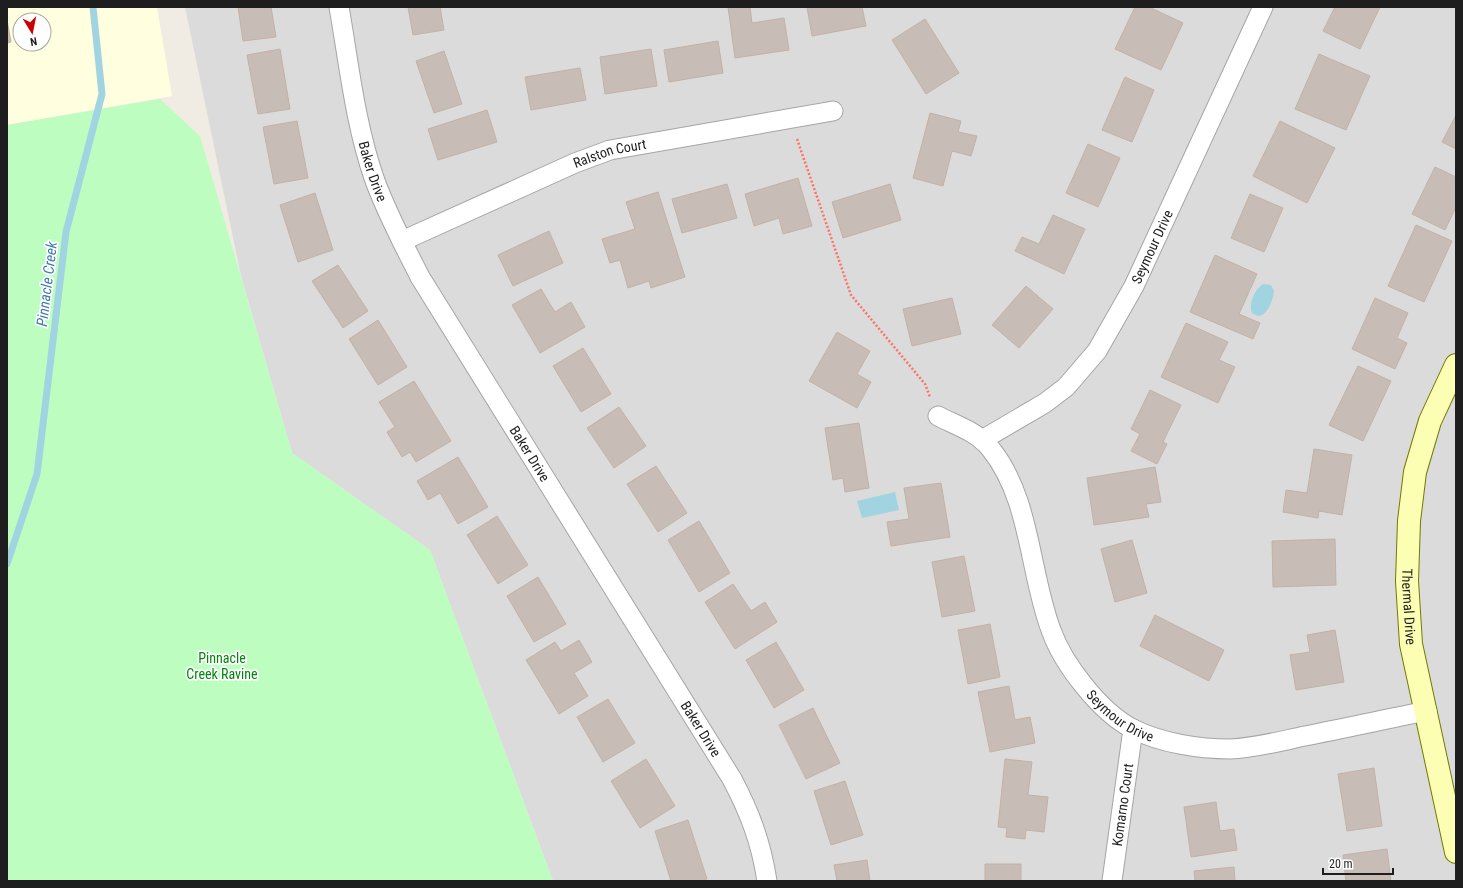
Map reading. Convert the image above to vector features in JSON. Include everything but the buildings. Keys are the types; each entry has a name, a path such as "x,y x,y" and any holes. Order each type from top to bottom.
{"street":[{"name":"Baker Drive","path":"340,7 358,118 366,154 382,200 402,241 420,277 732,779 752,819 763,858 767,881"},
{"name":"Seymour Drive","path":"982,440 1045,403 1066,387 1097,350 1134,286 1263,7"},
{"name":"Ralston Court","path":"402,241 595,154 627,146 833,111"},
{"name":"Thermal Drive","path":"1456,365 1430,421 1415,472 1409,521 1407,581 1411,644 1427,711 1456,852"},
{"name":"Seymour Drive","path":"938,416 982,440 997,457 1012,487 1029,543 1050,630 1072,670 1098,700 1116,717 1133,729 1177,743 1230,749 1264,745 1427,711"},
{"name":"Komarno Court","path":"1112,881 1133,729"}],"path":[{"path":"793,118 797,144 851,295 925,384 938,416"}],"shaded area":[{"path":"7,7 157,7 172,96 7,125"},
{"path":"185,7 1456,7 1456,881 553,881 430,550 292,453 241,276"}],"green space":[{"name":"Pinnacle Creek Ravine","path":"160,99 200,136 292,453 430,550 553,881 7,881 7,125"}],"water":[{"path":"1263,284 1271,285 1274,291 1271,303 1267,310 1262,315 1258,316 1252,313 1251,305 1257,289"},
{"path":"895,492 899,510 862,518 857,501"}],"waterway":[{"name":"Pinnacle Creek","path":"7,564 37,474 66,232 102,94 93,7"}]}
